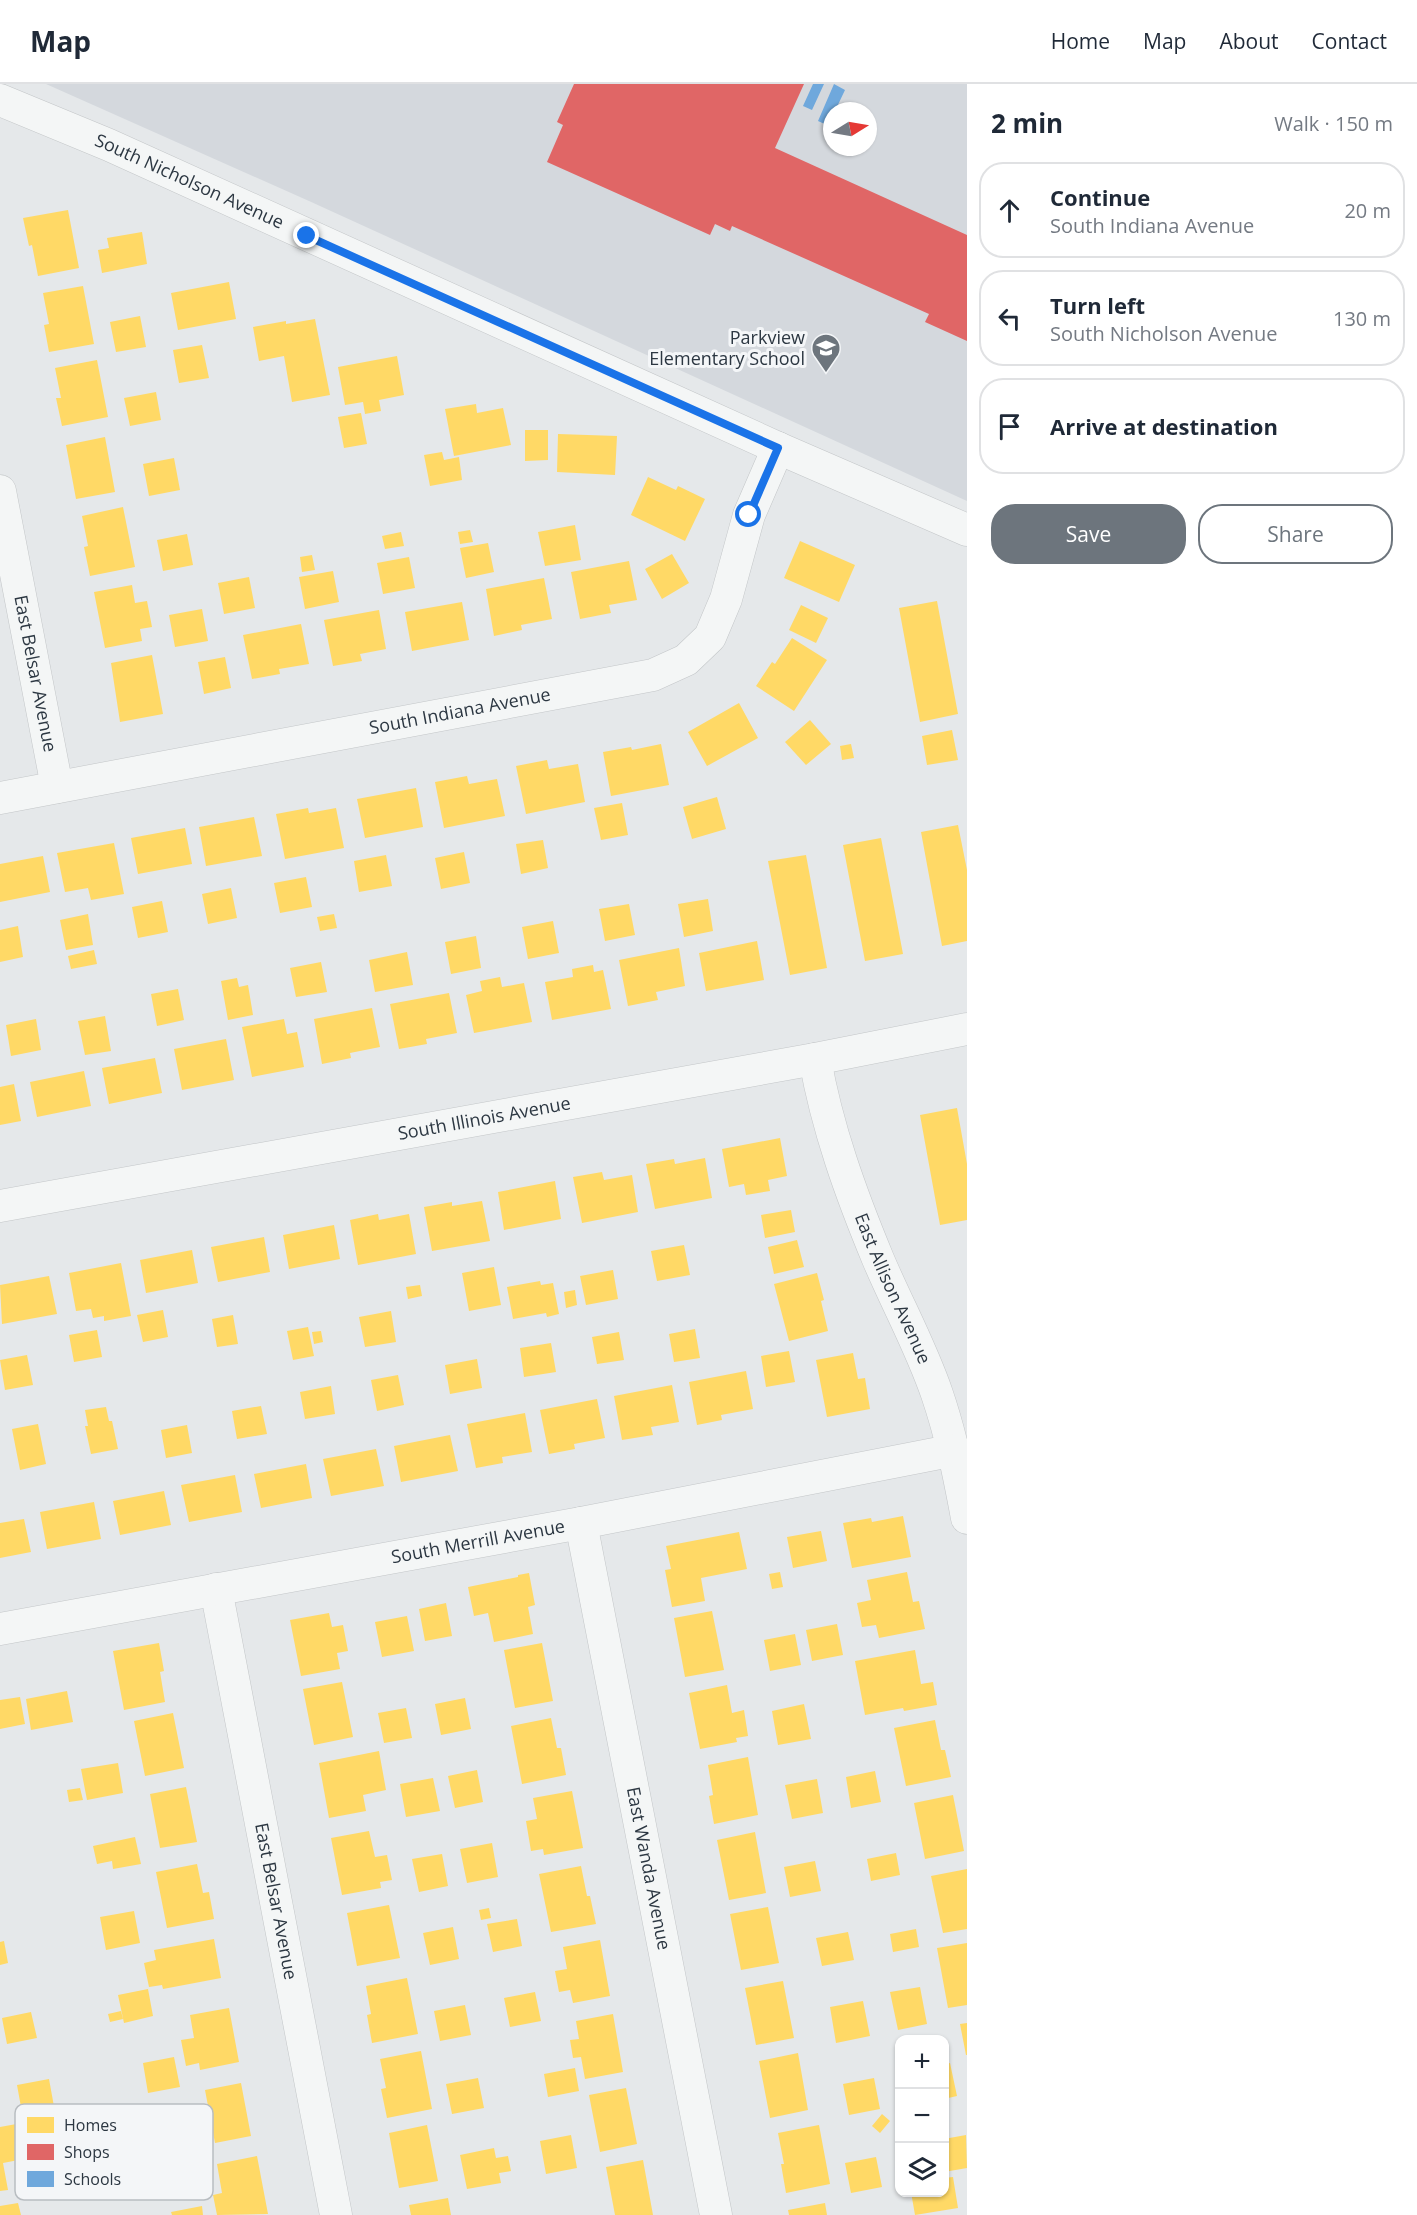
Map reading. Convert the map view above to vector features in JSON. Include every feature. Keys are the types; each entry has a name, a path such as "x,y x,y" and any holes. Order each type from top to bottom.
{"street":[{"name":"South Nicholson Avenue","path":"0,100 109,145 778,448 967,530"},
{"name":"South Indiana Avenue","path":"0,798 653,675 686,660 710,637 726,599 749,515 778,448"},
{"name":"East Belsar Avenue","path":"0,491 57,787"},
{"name":"South Illinois Avenue","path":"0,1206 815,1059 967,1029"},
{"name":"East Allison Avenue","path":"815,1059 825,1112 838,1154 878,1260 906,1318 936,1391 955,1450 967,1518"},
{"name":"South Merrill Avenue","path":"0,1629 581,1523 955,1450"},
{"name":"East Wanda Avenue","path":"581,1523 716,2215"},
{"name":"East Belsar Avenue","path":"216,1589 336,2215"}],"shaded area":[{"name":"Parkview Elementary School","path":"46,84 967,84 967,501 309,201"}],"building: Homes":[{"path":"68,210 79,268 38,276 32,245 29,246 23,218"},
{"path":"142,232 147,264 102,273 98,250 109,248 107,238"},
{"path":"229,282 236,319 178,330 171,293"},
{"path":"83,286 94,344 49,352 44,325 49,324 43,293"},
{"path":"140,316 146,347 116,352 110,322"},
{"path":"315,319 330,395 292,402 284,356 259,361 253,327"},
{"path":"202,345 209,378 179,383 173,350"},
{"path":"397,356 404,395 379,400 381,411 365,414 363,402 345,405 338,367"},
{"path":"97,360 108,417 62,426 56,398 61,398 55,368"},
{"path":"156,392 161,420 130,426 124,398"},
{"path":"476,404 477,413 503,408 511,445 454,456 445,409"},
{"path":"361,413 367,444 344,448 338,417"},
{"path":"525,430 548,430 548,460 525,461"},
{"path":"558,434 617,436 615,475 557,472"},
{"path":"105,437 115,492 76,499 66,445"},
{"path":"442,452 444,460 459,457 462,480 430,486 424,455"},
{"path":"174,458 180,490 149,496 143,464"},
{"path":"648,477 676,490 678,486 705,499 685,541 631,515"},
{"path":"123,507 135,567 90,576 84,547 88,546 82,516"},
{"path":"575,525 581,560 545,566 538,532"},
{"path":"470,530 473,542 460,544 458,532"},
{"path":"401,532 404,546 385,549 382,536"},
{"path":"187,534 193,565 163,571 157,540"},
{"path":"800,541 855,565 839,602 784,578"},
{"path":"488,543 494,572 466,578 460,548"},
{"path":"672,554 689,583 662,599 645,569"},
{"path":"312,555 315,570 302,572 300,557"},
{"path":"409,557 415,588 383,594 377,563"},
{"path":"629,561 637,600 609,605 611,613 580,619 571,572"},
{"path":"333,571 339,602 305,609 299,577"},
{"path":"249,577 255,608 224,614 218,583"},
{"path":"544,578 552,619 521,625 522,630 494,636 486,589"},
{"path":"132,585 135,603 147,601 152,627 140,629 142,641 105,648 94,592"},
{"path":"937,601 958,714 920,722 899,608"},
{"path":"462,602 469,640 412,651 405,612"},
{"path":"801,605 828,618 816,643 789,630"},
{"path":"202,609 208,641 175,647 169,615"},
{"path":"379,610 386,649 360,654 362,661 333,666 324,620"},
{"path":"301,624 309,664 279,669 280,674 252,679 243,635"},
{"path":"792,638 827,660 794,711 756,686 772,662 775,664"},
{"path":"152,655 163,714 120,722 111,663"},
{"path":"225,657 231,688 204,694 198,662"},
{"path":"739,703 758,738 707,766 688,732"},
{"path":"810,720 831,744 806,765 785,742"},
{"path":"952,730 958,760 927,765 922,736"},
{"path":"661,744 669,785 611,796 603,752 631,747 632,750"},
{"path":"851,744 854,758 842,760 840,746"},
{"path":"547,760 549,769 578,764 585,802 526,814 516,766"},
{"path":"467,776 469,784 497,779 505,816 444,828 435,782"},
{"path":"416,788 423,827 365,838 357,799"},
{"path":"717,797 726,829 692,839 683,807"},
{"path":"622,803 628,835 601,840 594,808"},
{"path":"308,808 309,813 336,808 344,848 285,859 276,814"},
{"path":"254,817 262,856 206,866 199,827"},
{"path":"958,825 967,870 967,941 942,946 921,832"},
{"path":"185,828 192,864 138,874 131,838"},
{"path":"881,838 903,954 865,961 843,845"},
{"path":"543,840 548,868 521,874 516,844"},
{"path":"114,843 124,894 91,900 88,888 65,892 57,853"},
{"path":"464,852 470,883 441,889 435,858"},
{"path":"386,855 392,886 359,892 354,861"},
{"path":"806,855 827,968 790,975 768,861"},
{"path":"43,856 50,892 0,902 0,864"},
{"path":"306,877 312,907 280,913 274,883"},
{"path":"231,888 237,918 208,924 202,894"},
{"path":"708,899 713,931 684,937 678,904"},
{"path":"162,901 168,932 138,938 132,907"},
{"path":"629,904 635,935 605,941 599,909"},
{"path":"88,914 93,945 66,950 60,920"},
{"path":"334,914 337,928 320,931 317,917"},
{"path":"553,921 559,953 528,959 522,927"},
{"path":"18,926 23,957 0,962 0,930"},
{"path":"476,936 481,968 451,974 445,942"},
{"path":"757,941 764,980 706,991 699,953"},
{"path":"679,948 685,986 656,992 658,1000 628,1006 619,960"},
{"path":"94,950 97,964 71,969 68,956"},
{"path":"407,952 413,985 375,992 369,960"},
{"path":"321,962 327,992 296,997 290,968"},
{"path":"593,965 594,972 603,970 611,1009 552,1020 545,982 573,977 572,969"},
{"path":"500,977 502,987 524,983 532,1022 474,1033 466,995 482,991 480,981"},
{"path":"237,978 239,987 248,985 253,1015 228,1020 221,981"},
{"path":"178,989 184,1020 157,1026 151,994"},
{"path":"449,993 457,1033 426,1039 427,1044 399,1049 390,1004"},
{"path":"372,1008 380,1047 350,1053 351,1058 322,1064 314,1019"},
{"path":"105,1016 111,1051 85,1055 78,1021"},
{"path":"36,1019 41,1050 11,1056 6,1025"},
{"path":"284,1019 287,1034 297,1032 304,1067 252,1077 242,1027"},
{"path":"226,1039 234,1080 182,1090 174,1049"},
{"path":"155,1058 162,1093 109,1104 102,1068"},
{"path":"84,1071 91,1106 37,1117 30,1082"},
{"path":"14,1084 21,1121 0,1125 0,1087"},
{"path":"957,1108 967,1164 967,1220 940,1225 920,1115"},
{"path":"780,1138 787,1176 768,1180 770,1191 746,1195 744,1184 729,1187 722,1149"},
{"path":"705,1158 712,1198 655,1209 646,1164 674,1159 675,1164"},
{"path":"602,1172 604,1180 632,1175 638,1212 582,1223 573,1177"},
{"path":"555,1181 561,1219 504,1230 498,1192"},
{"path":"482,1201 490,1241 432,1251 424,1207 452,1202 452,1206"},
{"path":"791,1210 795,1232 765,1238 761,1215"},
{"path":"378,1214 379,1220 409,1214 416,1254 358,1265 350,1220"},
{"path":"334,1225 340,1259 289,1269 283,1235"},
{"path":"264,1237 270,1272 218,1282 211,1247"},
{"path":"797,1240 804,1267 774,1274 768,1247"},
{"path":"684,1245 690,1275 657,1281 651,1251"},
{"path":"192,1250 198,1283 146,1293 140,1260"},
{"path":"121,1263 131,1316 104,1321 104,1316 93,1318 91,1309 76,1311 69,1273"},
{"path":"494,1267 501,1305 469,1311 462,1273"},
{"path":"613,1270 618,1299 586,1305 580,1276"},
{"path":"817,1273 824,1300 821,1301 828,1331 789,1341 774,1284"},
{"path":"49,1276 57,1314 2,1324 0,1285"},
{"path":"540,1281 541,1285 553,1283 559,1314 547,1317 546,1313 513,1319 507,1287"},
{"path":"420,1285 422,1296 408,1299 406,1287"},
{"path":"575,1290 577,1305 566,1308 564,1292"},
{"path":"163,1310 168,1337 143,1342 137,1315"},
{"path":"391,1311 396,1342 365,1347 359,1317"},
{"path":"233,1315 238,1344 217,1347 212,1319"},
{"path":"308,1327 314,1356 293,1360 287,1331"},
{"path":"695,1329 700,1358 674,1362 669,1334"},
{"path":"97,1330 102,1357 74,1362 69,1335"},
{"path":"321,1331 323,1342 314,1344 312,1332"},
{"path":"619,1332 624,1360 597,1364 592,1337"},
{"path":"551,1343 556,1372 524,1377 520,1348"},
{"path":"789,1351 795,1382 766,1387 761,1356"},
{"path":"853,1353 858,1379 865,1378 870,1409 827,1417 816,1360"},
{"path":"27,1355 33,1385 5,1390 0,1360"},
{"path":"477,1359 482,1388 450,1394 445,1365"},
{"path":"746,1371 753,1409 721,1415 722,1420 697,1425 689,1382"},
{"path":"398,1375 404,1405 377,1411 371,1380"},
{"path":"672,1385 679,1422 651,1427 653,1435 622,1440 614,1396"},
{"path":"331,1386 335,1414 305,1419 300,1392"},
{"path":"597,1399 605,1438 574,1444 575,1449 549,1454 540,1410"},
{"path":"261,1406 267,1434 237,1439 232,1411"},
{"path":"106,1407 109,1421 112,1421 118,1449 91,1454 85,1426 88,1426 85,1410"},
{"path":"525,1413 532,1452 502,1457 503,1463 476,1468 467,1424"},
{"path":"38,1424 46,1464 20,1470 12,1429"},
{"path":"187,1425 192,1453 166,1458 161,1430"},
{"path":"450,1435 458,1471 401,1482 394,1446"},
{"path":"376,1449 384,1486 331,1496 323,1459"},
{"path":"306,1464 312,1498 261,1508 254,1474"},
{"path":"235,1475 242,1512 189,1522 181,1485"},
{"path":"164,1491 171,1525 120,1535 113,1501"},
{"path":"94,1502 101,1539 47,1549 40,1512"},
{"path":"903,1516 911,1557 852,1568 843,1523 871,1518 872,1522"},
{"path":"24,1519 31,1552 0,1558 0,1523"},
{"path":"821,1531 827,1561 793,1568 787,1537"},
{"path":"739,1532 747,1569 701,1578 705,1601 672,1607 665,1570 671,1569 666,1546"},
{"path":"780,1572 783,1587 772,1589 769,1574"},
{"path":"907,1572 913,1602 919,1601 925,1629 879,1638 876,1625 862,1627 857,1603 871,1600 867,1580"},
{"path":"529,1573 535,1605 528,1607 533,1634 494,1642 488,1613 474,1616 468,1587"},
{"path":"446,1603 452,1636 425,1641 419,1609"},
{"path":"712,1611 724,1670 685,1677 674,1618"},
{"path":"329,1613 332,1627 343,1625 348,1651 337,1653 340,1669 301,1676 290,1620"},
{"path":"407,1616 414,1651 382,1657 375,1622"},
{"path":"837,1624 843,1655 812,1661 806,1630"},
{"path":"795,1634 801,1665 770,1671 764,1640"},
{"path":"159,1643 164,1671 160,1672 165,1702 124,1710 113,1651"},
{"path":"542,1643 553,1701 515,1708 504,1650"},
{"path":"915,1650 921,1684 933,1682 937,1705 865,1715 855,1661"},
{"path":"342,1682 353,1737 314,1745 303,1689"},
{"path":"727,1685 732,1713 744,1710 748,1736 736,1738 737,1742 700,1749 689,1693"},
{"path":"67,1691 73,1722 31,1730 26,1699"},
{"path":"20,1697 25,1724 0,1729 0,1700"},
{"path":"465,1698 471,1729 441,1735 435,1704"},
{"path":"804,1704 811,1739 778,1745 772,1711"},
{"path":"406,1708 412,1738 384,1743 378,1713"},
{"path":"173,1713 184,1768 145,1776 134,1721"},
{"path":"551,1718 557,1748 561,1748 566,1775 522,1784 511,1726"},
{"path":"935,1720 941,1750 945,1750 951,1777 906,1786 894,1728"},
{"path":"379,1751 386,1790 363,1795 366,1811 329,1818 319,1763"},
{"path":"748,1757 758,1815 714,1824 709,1796 713,1795 708,1765"},
{"path":"118,1763 123,1793 87,1800 81,1769"},
{"path":"477,1770 483,1802 455,1808 448,1776"},
{"path":"875,1771 881,1802 851,1808 846,1777"},
{"path":"433,1778 440,1811 406,1817 400,1784"},
{"path":"817,1779 823,1813 792,1819 785,1785"},
{"path":"186,1787 197,1842 160,1848 150,1794"},
{"path":"80,1788 83,1800 69,1802 67,1790"},
{"path":"572,1791 583,1848 544,1855 543,1849 531,1851 526,1821 537,1819 533,1798"},
{"path":"953,1795 964,1851 925,1859 914,1803"},
{"path":"369,1831 375,1857 387,1855 392,1880 380,1882 381,1888 342,1895 331,1838"},
{"path":"755,1832 766,1893 729,1900 717,1840"},
{"path":"135,1837 141,1864 113,1869 112,1861 97,1864 93,1846"},
{"path":"492,1843 498,1877 467,1883 460,1849"},
{"path":"896,1853 900,1875 871,1881 867,1859"},
{"path":"442,1854 448,1886 419,1892 412,1859"},
{"path":"815,1861 821,1891 790,1897 784,1867"},
{"path":"197,1864 203,1893 209,1892 214,1919 167,1928 156,1872"},
{"path":"581,1866 596,1924 551,1932 539,1874"},
{"path":"967,1869 967,1929 943,1933 931,1876"},
{"path":"389,1905 400,1958 357,1966 347,1913"},
{"path":"768,1907 779,1963 741,1970 730,1914"},
{"path":"489,1908 491,1918 481,1920 479,1910"},
{"path":"134,1911 140,1943 106,1950 100,1917"},
{"path":"517,1919 522,1946 493,1952 487,1924"},
{"path":"453,1927 459,1959 430,1965 423,1933"},
{"path":"916,1929 919,1947 893,1952 890,1934"},
{"path":"848,1932 854,1960 822,1966 816,1938"},
{"path":"214,1939 221,1978 163,1989 162,1985 149,1987 144,1963 156,1960 154,1950"},
{"path":"600,1940 610,1996 573,2003 570,1990 559,1992 555,1971 567,1969 563,1947"},
{"path":"4,1941 8,1963 0,1965 0,1942"},
{"path":"967,1943 967,2005 948,2008 937,1948"},
{"path":"407,1978 418,2034 372,2043 367,2015 371,2014 366,1986"},
{"path":"783,1981 794,2038 756,2045 745,1988"},
{"path":"920,1987 927,2024 898,2030 890,1992"},
{"path":"148,1989 153,2016 124,2023 118,1995"},
{"path":"535,1992 541,2021 510,2027 504,1998"},
{"path":"863,2001 870,2036 836,2043 830,2007"},
{"path":"465,2005 471,2035 440,2041 434,2011"},
{"path":"229,2008 239,2062 200,2070 199,2063 186,2066 181,2040 194,2038 190,2015"},
{"path":"121,2011 123,2019 110,2022 108,2014"},
{"path":"31,2012 37,2038 7,2044 2,2018"},
{"path":"613,2014 623,2072 585,2079 581,2057 573,2058 570,2040 579,2039 576,2021"},
{"path":"967,2023 967,2055 966,2055 960,2024"},
{"path":"421,2051 432,2109 387,2118 381,2089 386,2088 380,2059"},
{"path":"798,2053 808,2110 770,2118 759,2061"},
{"path":"174,2057 180,2087 148,2093 143,2063"},
{"path":"949,2063 957,2096 949,2098 949,2089"},
{"path":"575,2068 579,2091 548,2097 544,2074"},
{"path":"478,2078 484,2108 452,2114 446,2084"},
{"path":"874,2078 880,2109 849,2115 843,2084"},
{"path":"49,2079 54,2104 20,2104 17,2085"},
{"path":"241,2083 251,2136 215,2143 213,2104 208,2104 205,2090"},
{"path":"626,2088 637,2144 600,2152 589,2095"},
{"path":"882,2114 890,2121 880,2133 872,2126"},
{"path":"15,2124 15,2161 3,2163 8,2190 0,2191 0,2127"},
{"path":"427,2125 438,2181 399,2188 389,2133"},
{"path":"819,2125 830,2184 786,2193 781,2164 784,2164 778,2133"},
{"path":"571,2135 577,2168 546,2174 540,2141"},
{"path":"966,2135 967,2168 949,2171 949,2138"},
{"path":"494,2148 496,2158 508,2156 511,2171 499,2173 501,2183 467,2189 460,2155"},
{"path":"257,2156 268,2214 217,2215 213,2195 222,2193 217,2164"},
{"path":"876,2157 882,2187 851,2193 845,2163"},
{"path":"643,2160 653,2215 615,2215 606,2167"},
{"path":"949,2177 953,2177 958,2208 915,2215 912,2197 949,2197"},
{"path":"448,2198 451,2215 411,2215 409,2205"},
{"path":"18,2203 21,2215 0,2215 0,2206"},
{"path":"825,2203 827,2215 789,2215 788,2210"},
{"path":"202,2206 203,2215 172,2215 171,2212"}],"building: Shops":[{"path":"574,84 804,84 775,148 967,235 967,341 925,322 929,314 732,226 730,231 715,224 710,235 547,162 563,125 557,122"}],"building: Schools":[{"path":"813,84 824,84 812,110 803,106"},
{"path":"834,84 845,90 839,102 826,102"},
{"path":"823,109 823,123 818,121"}],"place":[{"name":"Parkview Elementary School","path":"826,374"}],"route":[{"path":"307,236 778,448 749,515"}]}
